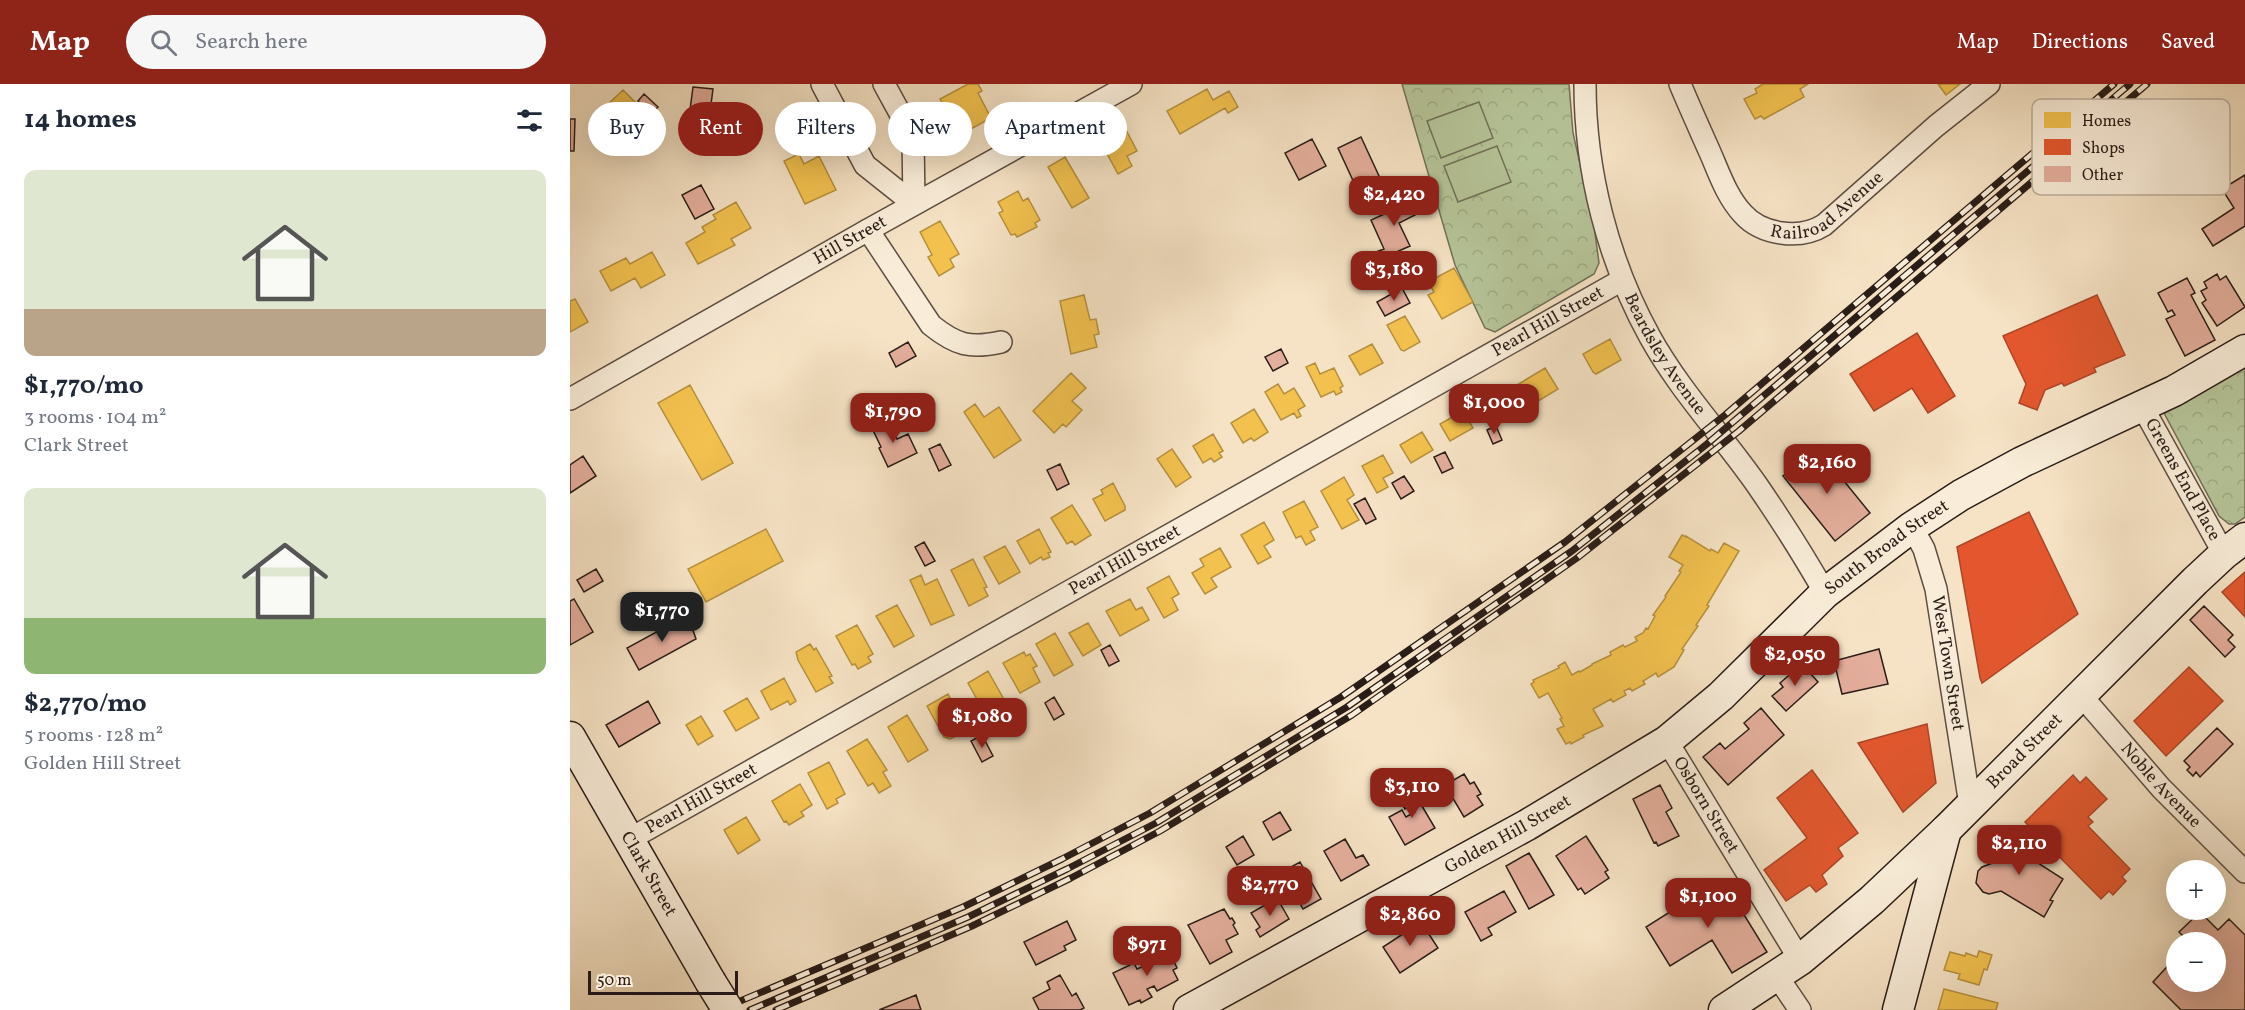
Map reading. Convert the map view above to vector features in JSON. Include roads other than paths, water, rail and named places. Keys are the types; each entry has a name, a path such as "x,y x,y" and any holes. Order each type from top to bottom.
{"main road":[{"path":"2142,406 2175,392 2245,350"},
{"name":"South Broad Street","path":"1667,741 1721,696 1825,593 1912,527 1990,478 2142,406"},
{"name":"Broad Street","path":"1724,1010 1788,968 1863,908 1946,830 2080,694 2234,546"},
{"name":"Clark Street","path":"570,737 728,1010"},
{"name":"Golden Hill Street","path":"1189,1010 1527,825 1667,741"},
{"path":"1898,1010 1946,830"}],"street":[{"path":"822,84 864,165 914,204"},
{"path":"884,84 913,137 914,204"},
{"name":"Hill Street","path":"570,399 867,230 1131,84"},
{"name":"Beardsley Avenue","path":"1585,84 1588,141 1593,171 1602,212 1622,280 1651,338 1677,381 1757,484 1825,593"},
{"name":"Railroad Avenue","path":"1680,84 1720,176 1738,209 1750,221 1767,230 1796,234 1812,232 1824,225 1936,126 1989,84"},
{"path":"867,230 931,325 946,337 964,345 983,346 1001,342"},
{"name":"Pearl Hill Street","path":"628,840 1622,280"},
{"name":"Greens End Place","path":"2142,406 2234,546"},
{"name":"West Town Street","path":"1912,527 1924,549 1936,589 1970,805"},
{"name":"Noble Avenue","path":"2080,694 2161,788 2245,872"},
{"name":"Osborn Street","path":"1667,741 1788,968 1800,1010"}],"railway":[{"path":"2096,99 2114,84"},
{"path":"2112,99 2130,84"},
{"path":"2129,99 2147,84"},
{"path":"719,1010 963,907 1062,859 1150,813 1341,697 1565,542 1725,415 2032,154"},
{"path":"750,1010 968,917 1067,869 1156,823 1347,707 1572,551 1707,444 2032,167"},
{"path":"776,1010 972,926 1071,878 1160,831 1352,715 1577,558 1739,431 2032,182"}]}
